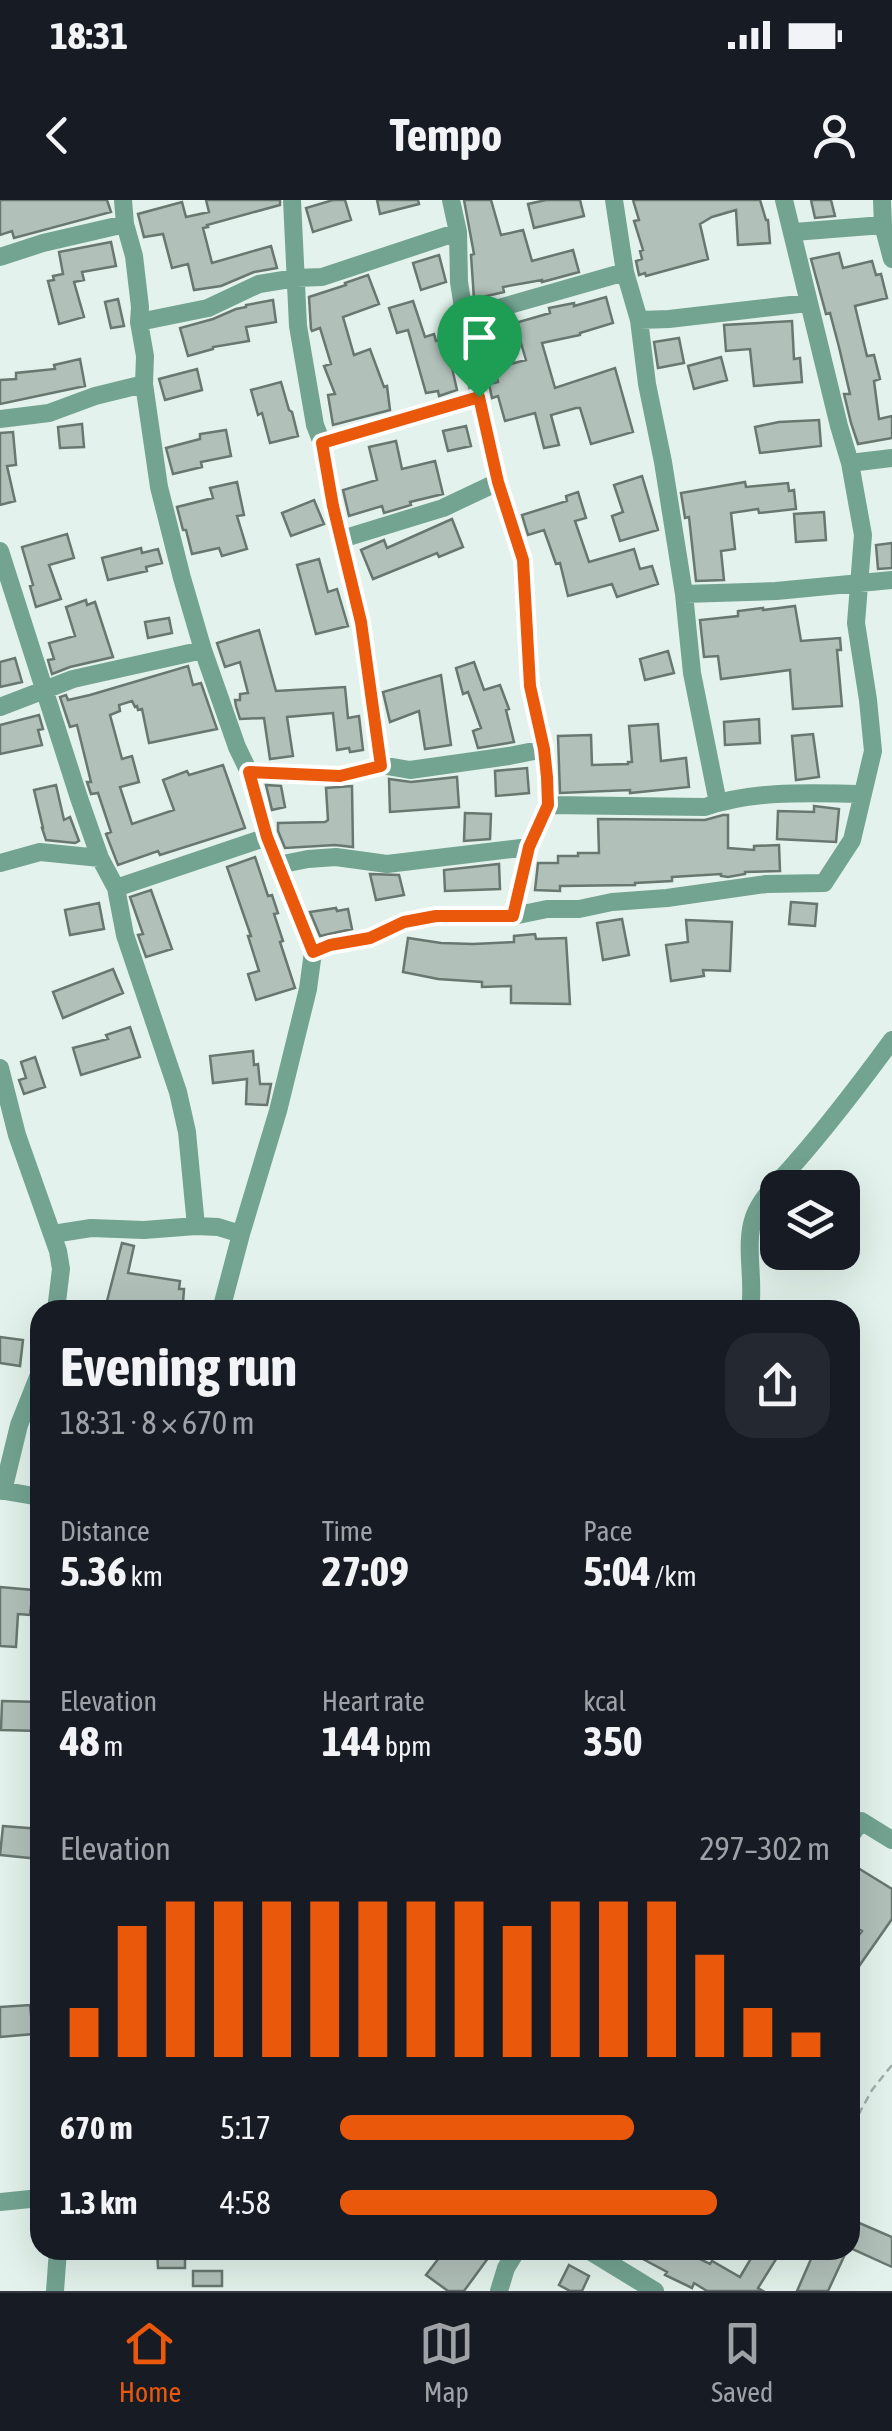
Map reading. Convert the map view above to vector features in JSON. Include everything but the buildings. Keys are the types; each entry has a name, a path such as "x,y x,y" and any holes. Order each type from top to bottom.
{"street":[{"path":"123,200 134,256 145,356 144,384 159,487 203,650 249,772 267,837 313,952 308,989 278,1111 224,1300"},
{"path":"292,200 298,326 315,424 361,622 381,766"},
{"path":"451,200 458,232 458,282 479,397 498,482 523,560 530,686 544,749 548,805 529,847 513,916"},
{"path":"614,200 625,272 639,320 684,594 692,673 718,803"},
{"path":"313,952 370,938 404,922 436,916 513,916 766,884 824,882 852,840 873,751 856,623 863,535 850,463 784,200"},
{"path":"882,200 892,259"},
{"path":"0,258 43,242 125,224"},
{"path":"794,232 884,225"},
{"path":"140,322 208,308 259,284 322,278 458,232"},
{"path":"464,318 625,272"},
{"path":"639,320 808,303"},
{"path":"0,419 48,413 144,384"},
{"path":"322,443 479,397"},
{"path":"850,463 892,458"},
{"path":"342,539 443,508 498,482"},
{"path":"0,551 100,858 116,888 125,935 178,1092 187,1132 196,1226"},
{"path":"684,594 776,591 892,580"},
{"path":"0,706 73,679 203,650"},
{"path":"249,772 340,776 381,766 410,770 544,749"},
{"path":"548,805 704,807 789,793 863,794"},
{"path":"116,888 267,837"},
{"path":"278,865 336,856 387,864 529,847"},
{"path":"0,863 40,852 100,858"},
{"path":"750,1300 750,1231 755,1214 769,1190 796,1163 892,1040"},
{"path":"0,1068 5,1108 53,1234 61,1269 57,1300"},
{"path":"53,1234 92,1228 196,1226 241,1234"},
{"path":"30,1401 2,1490 30,1495"},
{"path":"860,1822 892,1840"},
{"path":"0,2202 30,2199"},
{"path":"55,2291 57,2260"},
{"path":"499,2291 511,2260"},
{"path":"622,2260 655,2291"}],"path":[{"path":"860,2112 892,2065"}],"route":[{"path":"479,397 498,482 523,560 530,686 544,749 548,805 529,847 513,916 436,916 404,922 370,938 313,952 267,837 249,772 340,776 381,766 361,622 322,443 479,397"}]}
